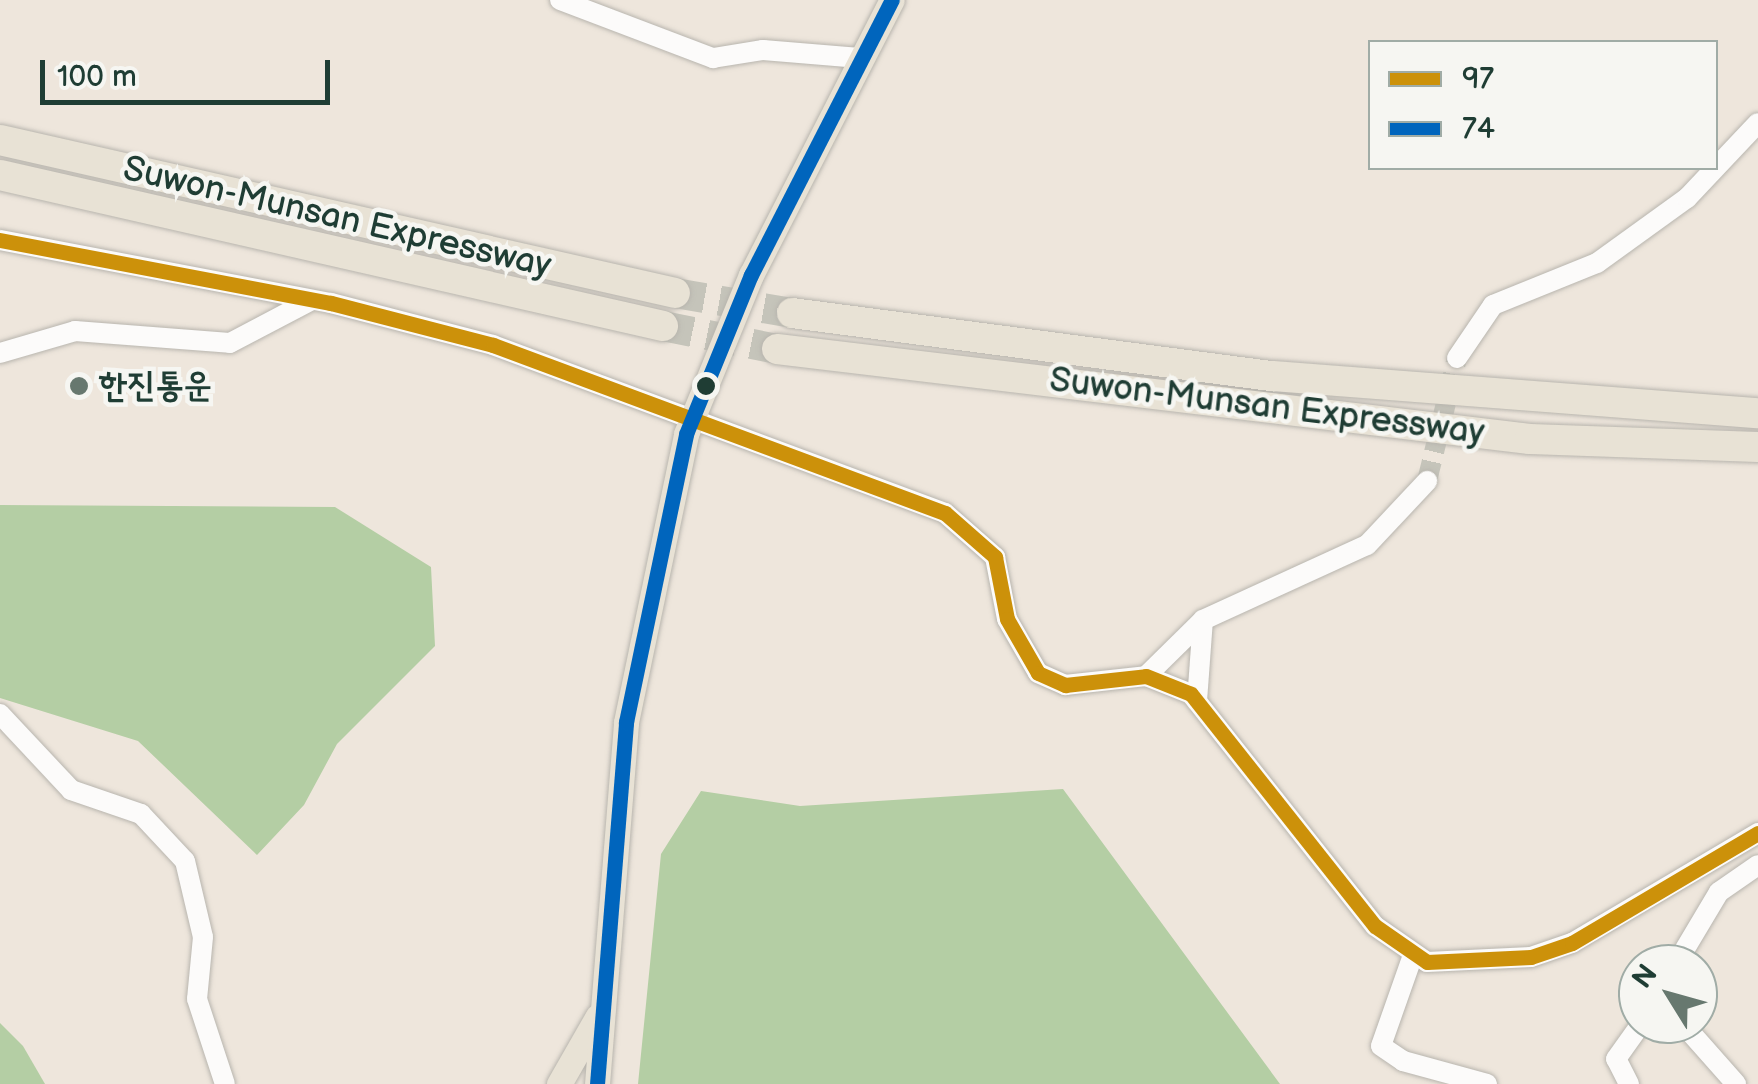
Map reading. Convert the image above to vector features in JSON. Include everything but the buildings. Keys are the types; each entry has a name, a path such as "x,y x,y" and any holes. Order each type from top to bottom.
{"highway":[{"name":"Suwon-Munsan Expressway","path":"0,140 675,292"},
{"name":"Suwon-Munsan Expressway","path":"0,175 663,326"},
{"name":"Suwon-Munsan Expressway","path":"792,313 1273,376 1758,413"},
{"name":"Suwon-Munsan Expressway","path":"778,349 1530,438 1758,447"}],"main road":[{"path":"597,1084 626,722 694,415 751,275 892,0"},
{"path":"559,1084 602,1007"}],"street":[{"path":"560,0 713,58 763,50 860,58"},
{"path":"1718,165 1758,123"},
{"path":"1457,358 1493,305 1597,263 1687,198 1714,170"},
{"path":"0,240 310,301 494,345 694,415 961,522 994,557 1007,619 1038,674 1065,685 1146,676 1197,700 1375,926 1414,956 1447,966 1572,943 1750,837 1758,865 1719,892 1688,944"},
{"path":"0,352 75,331 230,342 310,301"},
{"path":"1146,676 1203,620 1367,546 1427,481"},
{"path":"1197,700 1203,620"},
{"path":"0,714 71,790 141,814 185,861 200,907 197,999 225,1084"},
{"path":"1414,956 1381,1046 1403,1061 1487,1084"},
{"path":"1626,1044 1616,1059 1629,1084"},
{"path":"1701,1044 1736,1084"}],"green space":[{"path":"0,505 335,507 431,567 435,646 337,744 304,805 257,855 138,741 0,698"},
{"path":"1063,789 1280,1084 638,1084 661,854 701,791 800,806"},
{"path":"0,1023 23,1046 45,1084 0,1084"}],"tunnel":[{"path":"675,293 792,313"},
{"path":"663,326 777,349"},
{"path":"1427,481 1457,358"}],"transit line":[{"name":"74","path":"597,1084 626,722 686,434 751,275 892,0"},
{"name":"97","path":"0,240 331,303 493,345 945,513 995,557 1007,619 1038,673 1065,685 1146,676 1191,694 1375,926 1427,962 1531,957 1572,943 1758,833"}],"place":[{"name":"한진통운","path":"79,386"}]}
